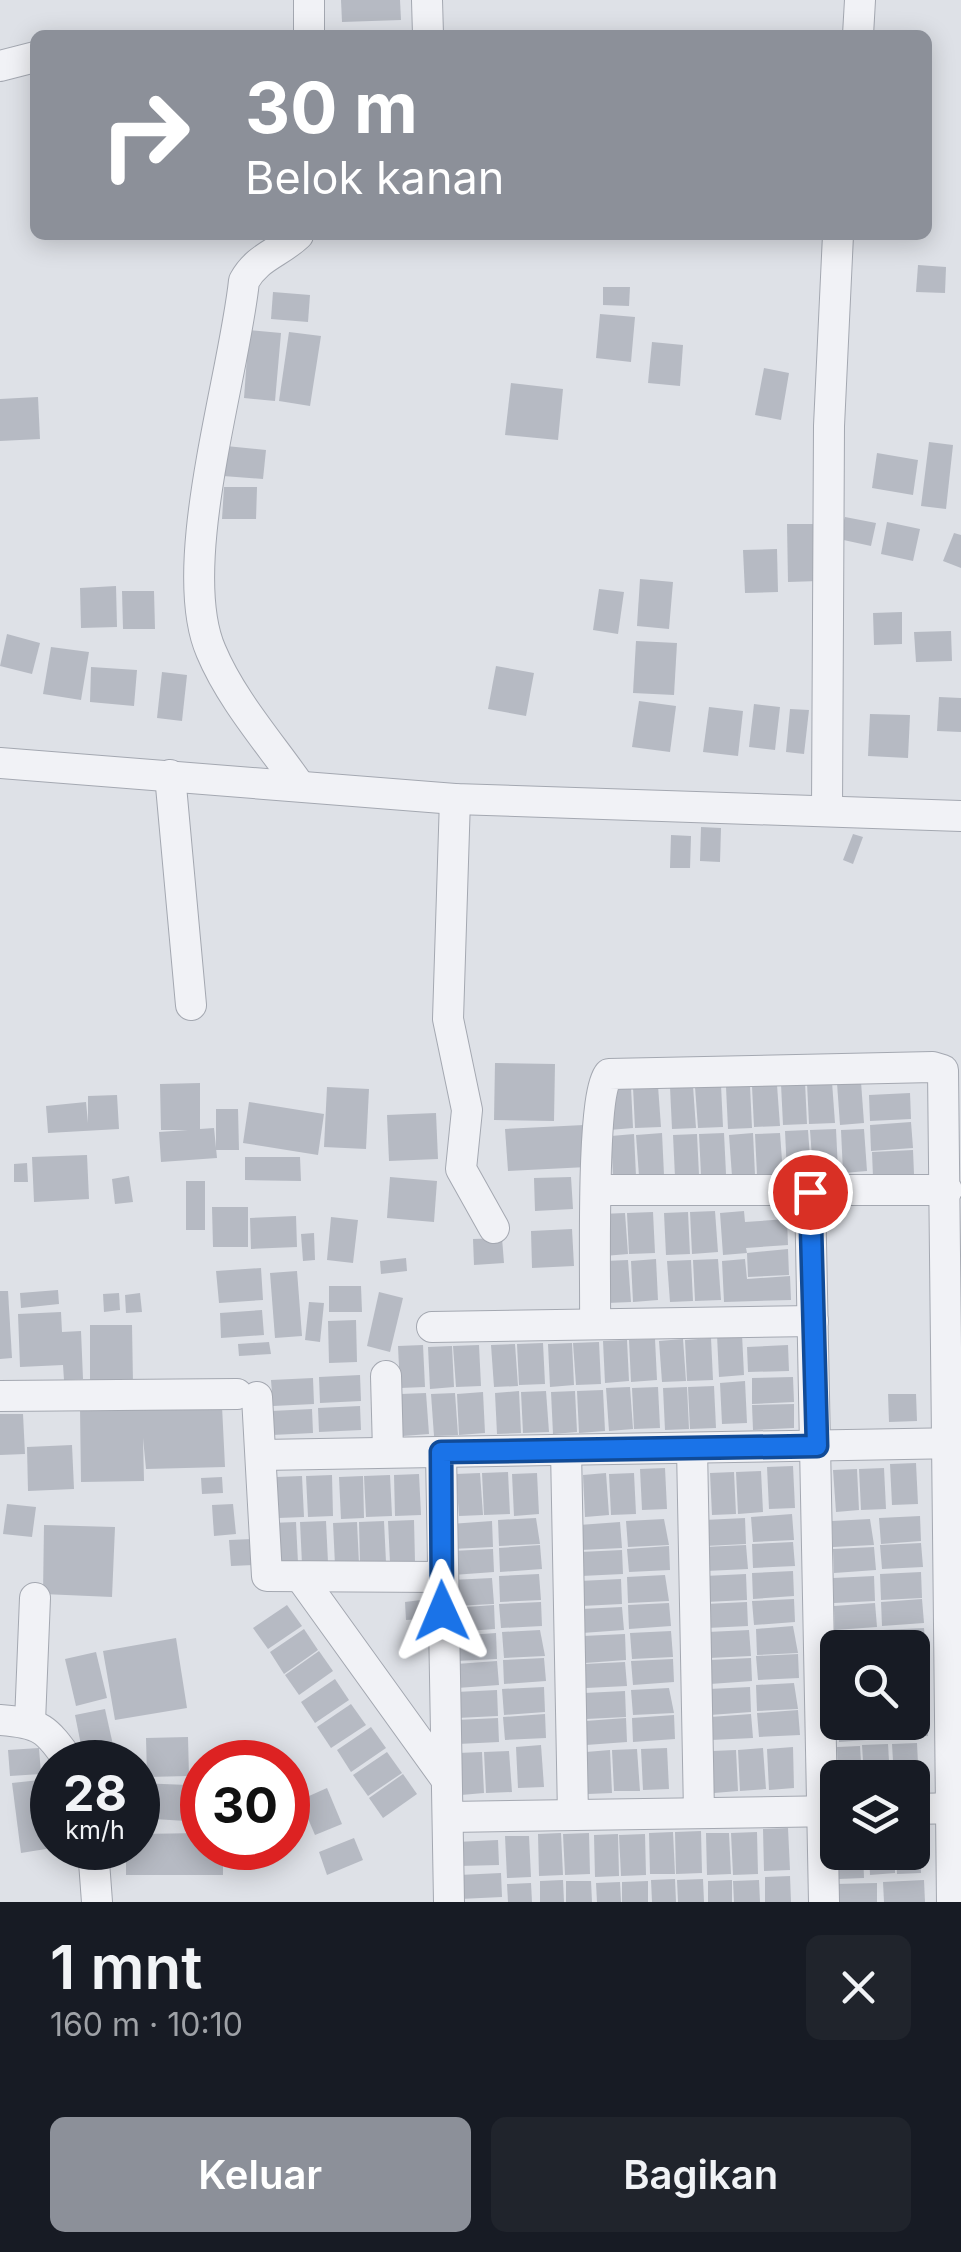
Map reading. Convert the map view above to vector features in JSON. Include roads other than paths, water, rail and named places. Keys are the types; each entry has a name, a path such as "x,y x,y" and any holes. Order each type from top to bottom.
{"street":[{"path":"309,0 309,30"},
{"path":"427,0 428,30"},
{"path":"858,30 860,0"},
{"path":"0,66 30,59"},
{"path":"293,240 258,260 244,281 197,560 202,624 211,651 298,785"},
{"path":"827,810 828,426 838,240"},
{"path":"0,763 455,799 961,816"},
{"path":"170,775 191,1005"},
{"path":"455,799 448,1019 467,1110 461,1168 494,1228"},
{"path":"596,1324 597,1190 603,1084 608,1074 934,1066 947,1076 953,1310 956,1808 952,1902"},
{"path":"597,1190 947,1190"},
{"path":"810,1192 828,1760"},
{"path":"432,1327 813,1321"},
{"path":"386,1376 388,1452"},
{"path":"0,1396 247,1395 262,1455 265,1573 270,1578 442,1577"},
{"path":"262,1455 953,1443"},
{"path":"692,1448 699,1813"},
{"path":"566,1450 574,1815"},
{"path":"441,1452 449,1902"},
{"path":"302,1579 446,1779"},
{"path":"35,1598 15,1721 49,1732 55,1740"},
{"path":"930,1809 956,1808"},
{"path":"448,1817 820,1811"},
{"path":"95,1870 97,1902"},
{"path":"824,1902 826,1870"}]}
